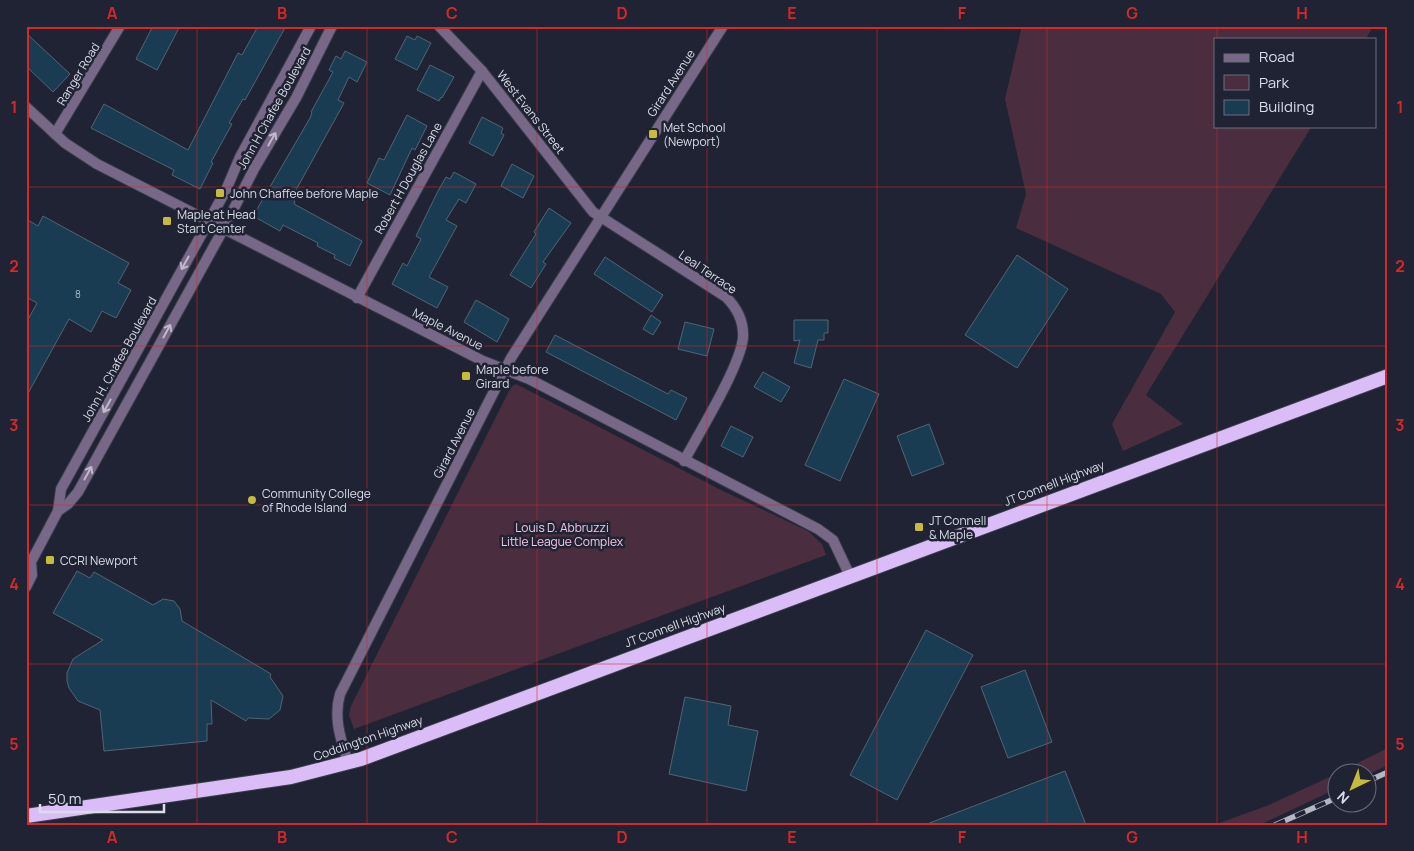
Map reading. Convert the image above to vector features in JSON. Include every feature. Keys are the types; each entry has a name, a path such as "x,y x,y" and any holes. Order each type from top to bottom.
{"highway":[{"name":"JT Connell Highway","path":"619,662 1388,376"},
{"name":"Coddington Highway","path":"26,816 291,777 348,763 619,662"}],"street":[{"name":"Ranger Road","path":"55,134 120,26"},
{"name":"John H Chafee Boulevard","path":"209,220 240,157 311,26"},
{"name":"John H Chafee Boulevard","path":"224,228 254,169 296,98 332,26"},
{"name":"West Evans Street","path":"439,26 482,71 588,207 599,217"},
{"name":"Girard Avenue","path":"348,763 337,719 340,694 505,370 599,217 723,26"},
{"name":"Robert H Douglas Lane","path":"357,298 482,71"},
{"name":"Maple Avenue","path":"26,107 55,134 96,164 483,361 529,379 822,532 835,544 850,576"},
{"name":"Leal Terrace","path":"599,217 726,297 735,307 741,319 743,337 737,361 684,461"},
{"name":"John H. Chafee Boulevard","path":"58,511 61,489 209,220"},
{"name":"John H. Chafee Boulevard","path":"26,587 32,575 29,563 58,511 78,492 224,228"}],"green space":[{"path":"1022,26 1373,26 1367,38 1214,38 1214,128 1311,128 1146,395 1183,424 1123,451 1112,424 1175,312 1161,294 1016,228 1026,194 1005,99"},
{"name":"Louis D. Abbruzzi Little League Complex","path":"516,384 721,490 808,531 822,544 826,555 354,729 349,715 351,706 511,387"},
{"path":"1388,748 1388,765 1376,771 1376,764 1355,764"},
{"path":"1326,779 1326,794 1259,825 1214,825 1269,805"}],"building":[{"path":"153,26 180,26 157,70 136,59"},
{"path":"258,26 286,26 245,100 243,99 229,123 232,124 211,162 213,163 200,189 172,175 174,170 91,128 104,104 188,150 238,53 242,55"},
{"path":"26,33 70,74 53,92 26,66"},
{"path":"407,36 415,40 417,36 431,43 417,70 395,59"},
{"path":"345,51 367,62 357,82 349,77 338,100 344,103 291,199 295,201 294,204 362,241 350,266 334,258 335,255 317,246 318,243 283,225 280,231 253,216 310,118 311,112 333,72 329,70 336,56 341,59"},
{"path":"430,65 454,77 439,101 417,90"},
{"path":"407,115 427,126 415,150 412,148 390,195 367,183 379,158 384,160"},
{"path":"482,117 503,128 501,133 504,135 493,156 469,143"},
{"path":"512,164 534,176 523,198 501,186"},
{"path":"454,172 476,184 466,203 459,199 446,220 457,226 429,277 448,287 437,308 392,284 403,263 407,266 421,239 416,236 438,191 446,177 450,179"},
{"path":"549,208 571,223 543,262 546,264 531,288 510,275 536,234 534,232"},
{"path":"43,216 129,263 118,283 131,290 116,318 102,311 91,332 69,319 26,397 26,323 37,303 26,297 26,219 38,226"},
{"path":"1017,255 1068,289 1017,368 965,335"},
{"path":"605,257 663,295 652,312 594,274"},
{"path":"476,300 509,319 497,342 464,322"},
{"path":"651,315 661,322 653,335 643,329"},
{"path":"794,320 828,320 828,333 824,333 824,340 818,340 811,368 794,363 800,340 794,341"},
{"path":"685,322 714,329 707,356 678,349"},
{"path":"555,335 668,394 671,390 687,398 676,420 546,352"},
{"path":"763,372 790,387 781,402 754,387"},
{"path":"844,379 879,394 840,481 805,465"},
{"path":"929,424 944,464 912,476 897,436"},
{"path":"731,426 753,437 743,457 721,446"},
{"path":"77,571 90,578 94,572 153,605 163,599 174,601 180,609 182,621 271,674 270,677 283,696 280,710 269,719 248,718 246,721 211,700 212,724 207,724 207,741 104,751 100,710 78,701 69,688 67,681 67,673 73,659 103,640 53,613"},
{"path":"926,630 973,655 897,800 850,775"},
{"path":"1025,670 1052,742 1008,758 981,687"},
{"path":"685,697 731,706 728,725 758,731 746,791 669,774"},
{"path":"1065,771 1086,825 927,825 927,824"}],"railway":[{"path":"1376,777 1388,772"},
{"path":"1275,825 1326,802"}],"place":[{"name":"Met School (Newport)","path":"653,134"},
{"name":"John Chaffee before Maple","path":"220,193"},
{"name":"Maple at Head Start Center","path":"167,221"},
{"name":"Maple before Girard","path":"466,376"},
{"name":"Community College of Rhode Island","path":"252,500"},
{"name":"JT Connell & Maple","path":"919,527"},
{"name":"CCRI Newport","path":"50,560"}]}
